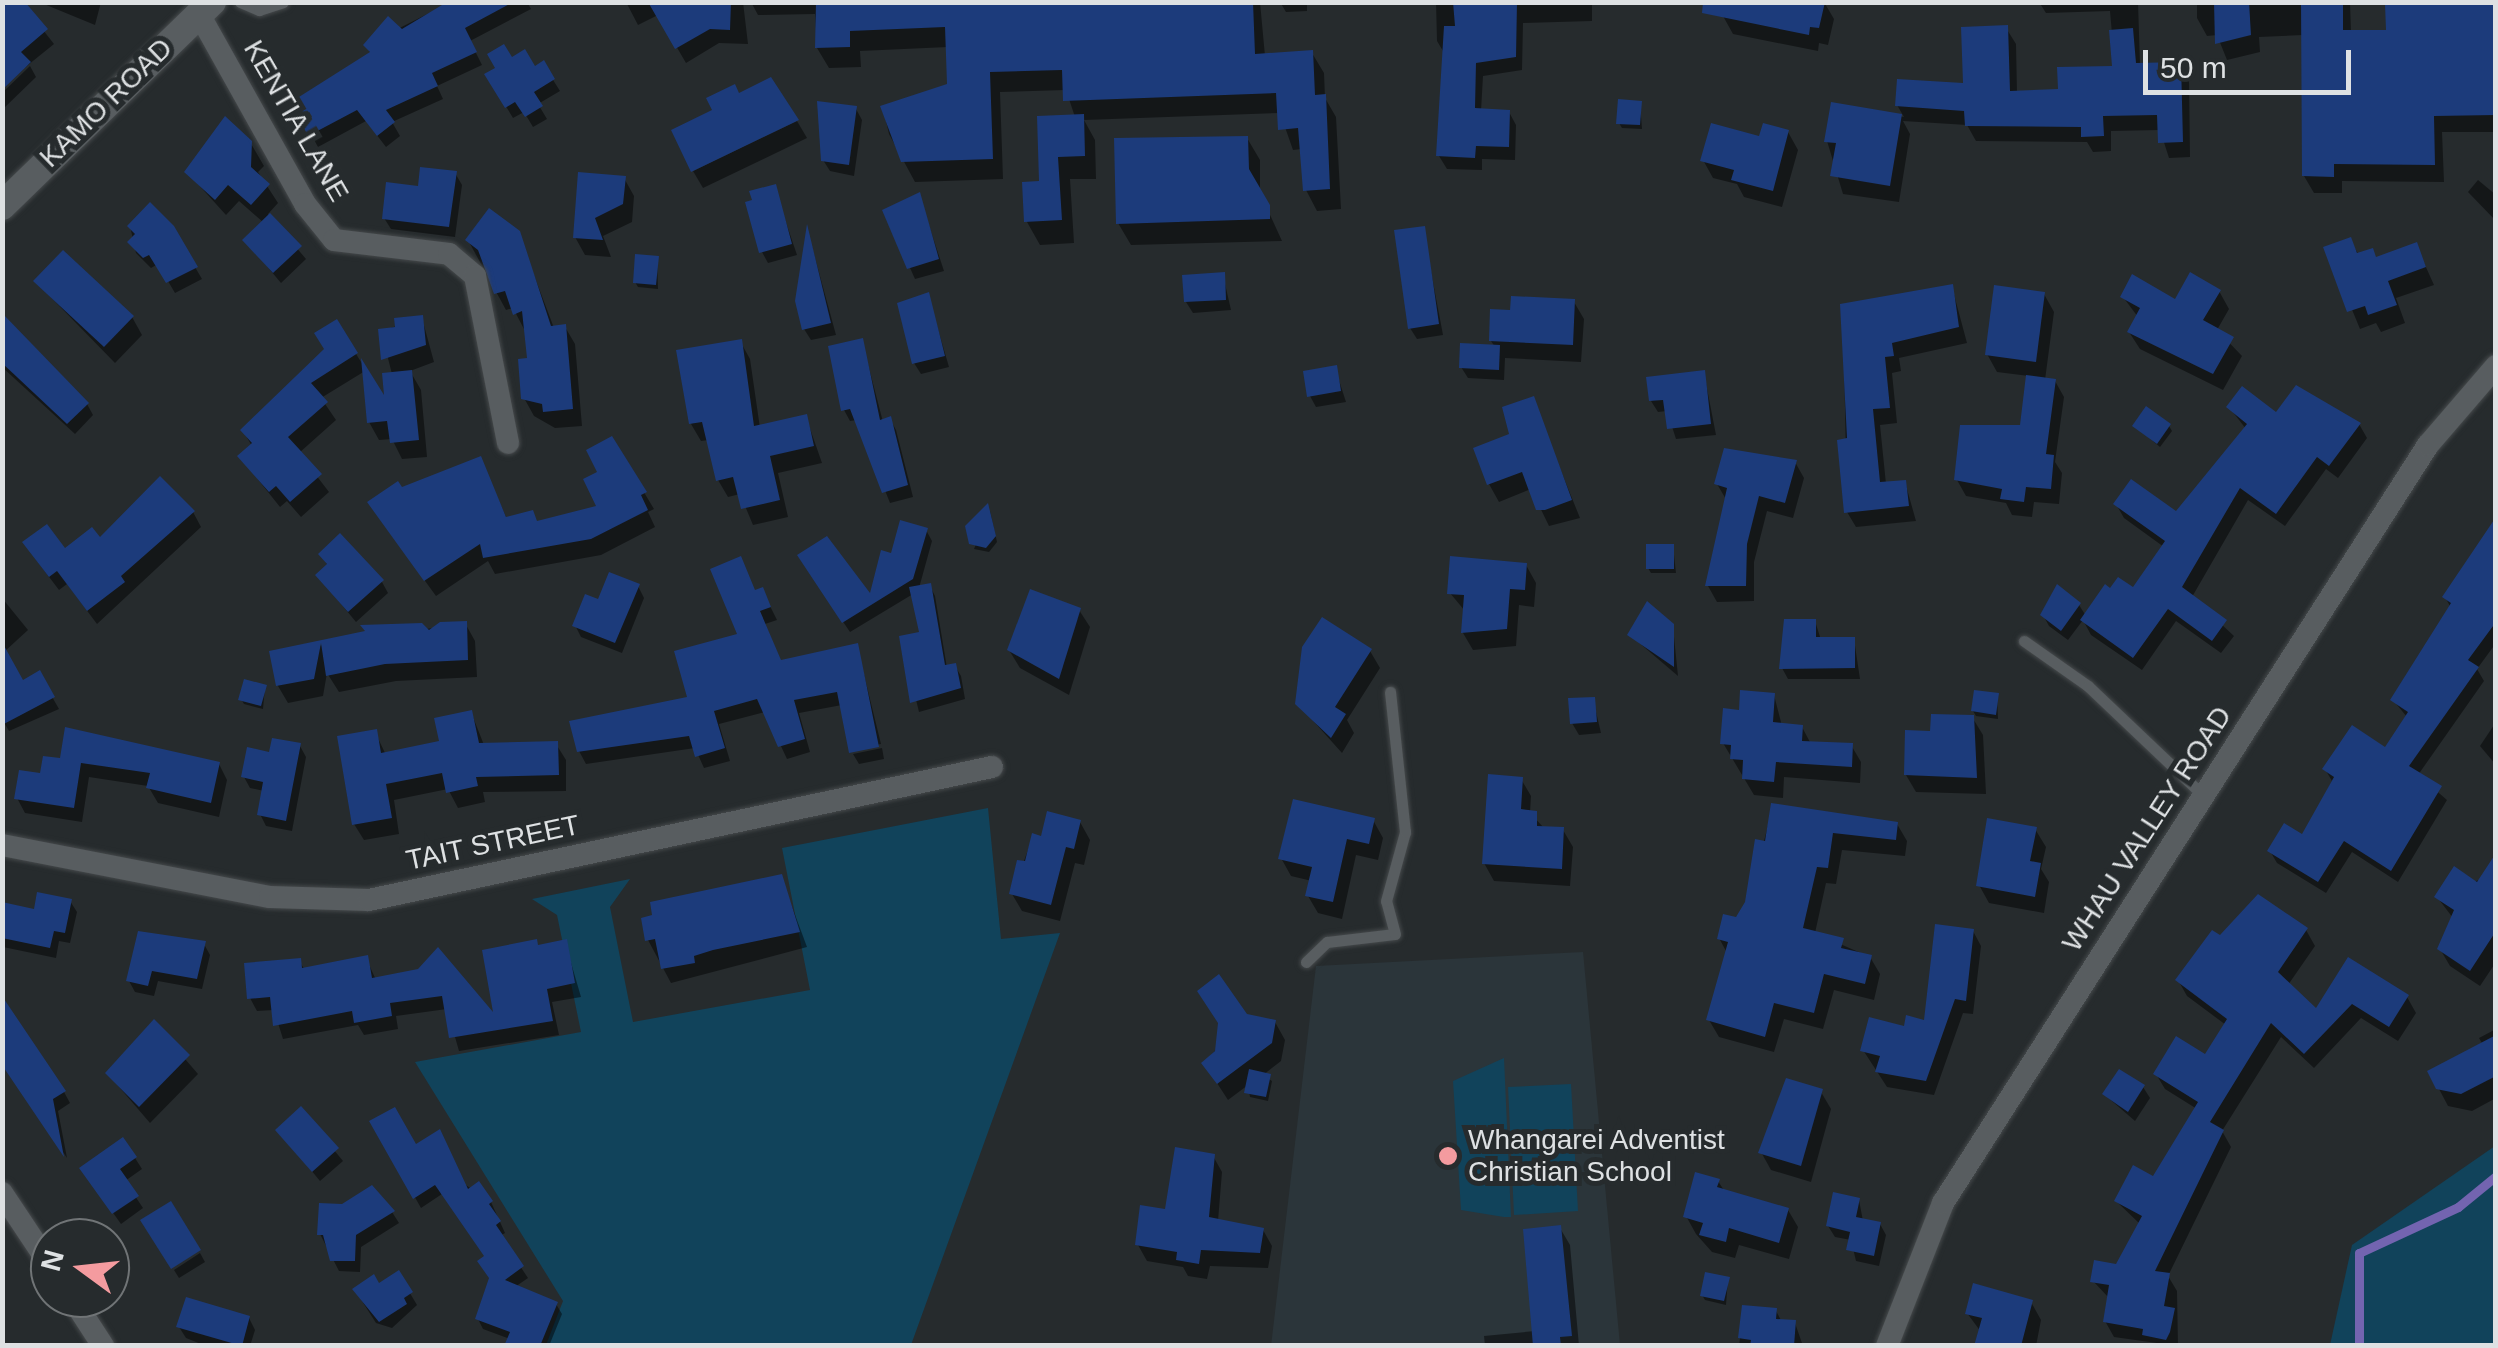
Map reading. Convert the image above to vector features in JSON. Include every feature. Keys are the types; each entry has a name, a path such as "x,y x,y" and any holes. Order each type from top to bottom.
{"main road":[{"name":"KAMO ROAD","path":"2,206 206,8"}],"street":[{"name":"KENTIA LANE","path":"206,8 305,204 334,240 450,254 475,276 508,443"},
{"name":"WHAU VALLEY ROAD","path":"1886,1346 1942,1203 2428,445 2496,366"},
{"name":"TAIT STREET","path":"2,844 270,897 369,900 992,767"},
{"path":"2,1193 30,1235"},
{"path":"85,1318 103,1346"}],"lane":[{"path":"240,2 259,10 284,2"},
{"path":"2024,641 2088,686 2204,796"},
{"path":"1306,962 1327,942 1395,934 1386,901 1405,832 1390,692"}],"shaded area":[{"path":"988,808 1001,939 1060,933 911,1345 546,1345 563,1301 415,1062 581,1032 557,915 532,899 630,879 610,907 633,1022 810,990 782,848"},
{"name":"Whangarei Adventist Christian School","path":"1583,952 1620,1345 1271,1346 1316,966"},
{"path":"1504,1058 1511,1217 1461,1210 1453,1081"},
{"path":"1571,1084 1578,1211 1514,1215 1508,1087"},
{"path":"2495,1146 2495,1345 2330,1345 2352,1245"}],"building":[{"path":"2,2 25,2 48,29 21,52 31,62 2,90"},
{"path":"447,2 513,2 465,28 477,52 432,73 438,86 386,110 395,122 377,136 357,110 308,136 291,102 370,52 363,45 388,16 402,29"},
{"path":"648,2 731,2 730,30 710,29 675,49"},
{"path":"816,2 1253,2 1255,54 1313,50 1315,95 1326,94 1330,189 1303,191 1298,128 1278,130 1276,93 1063,101 1062,70 990,72 993,159 901,162 880,106 947,84 945,27 850,31 850,47 815,48"},
{"path":"1453,2 1517,2 1516,57 1476,63 1475,108 1510,110 1509,147 1476,146 1475,158 1436,156 1444,26 1455,26"},
{"path":"1703,2 1825,2 1819,28 1810,27 1809,35 1702,13"},
{"path":"2214,2 2249,2 2251,35 2215,44"},
{"path":"2301,2 2343,2 2343,30 2386,30 2385,4 2496,2 2496,115 2434,116 2435,165 2334,164 2334,177 2302,176"},
{"path":"2008,25 2010,91 2058,89 2057,67 2112,66 2109,30 2133,28 2136,63 2181,62 2183,142 2158,143 2157,115 2103,116 2104,136 2081,137 2081,127 1965,126 1964,111 1895,106 1897,79 1963,83 1961,27"},
{"path":"504,44 512,57 525,49 535,66 544,60 555,79 534,92 543,106 525,117 515,102 505,108 484,74 495,68 487,54"},
{"path":"771,77 799,120 691,172 671,130 712,110 706,98 735,84 739,93"},
{"path":"1618,99 1642,101 1640,125 1616,124"},
{"path":"817,101 857,106 849,165 821,161"},
{"path":"1831,102 1902,114 1890,186 1830,176 1836,143 1824,142"},
{"path":"1084,114 1085,156 1058,157 1062,220 1024,222 1022,182 1039,181 1037,116"},
{"path":"225,116 252,141 251,167 270,184 251,205 228,185 215,200 184,172"},
{"path":"1711,123 1759,136 1763,123 1789,130 1773,191 1731,180 1734,170 1700,161"},
{"path":"1248,136 1249,169 1270,205 1270,219 1116,224 1114,138"},
{"path":"420,167 457,171 449,227 382,219 386,182 418,186"},
{"path":"578,172 626,176 623,204 595,218 603,240 573,238"},
{"path":"776,184 792,244 759,253 745,202 752,200 749,191"},
{"path":"920,192 939,259 907,269 882,210"},
{"path":"150,202 174,226 198,267 166,283 149,255 143,258 127,242 135,234 127,226"},
{"path":"489,208 520,231 551,326 566,324 573,409 543,412 542,404 521,399 518,359 527,358 522,311 513,315 505,291 494,294 478,250 465,240"},
{"path":"270,213 302,246 273,273 242,240"},
{"path":"807,224 831,323 802,330 795,301"},
{"path":"1425,226 1439,324 1408,329 1394,230"},
{"path":"2351,237 2357,253 2373,248 2376,257 2417,242 2426,267 2388,281 2397,305 2368,315 2365,306 2347,312 2323,247"},
{"path":"63,250 134,316 104,347 33,281"},
{"path":"635,254 659,256 656,285 633,283"},
{"path":"1225,272 1226,300 1184,302 1182,275"},
{"path":"2190,272 2221,290 2203,320 2234,337 2213,374 2127,332 2140,308 2120,297 2132,274 2175,299"},
{"path":"1953,284 1959,327 1892,343 1894,356 1885,357 1890,408 1873,409 1880,482 1906,480 1909,506 1844,513 1837,440 1847,438 1840,304"},
{"path":"1994,285 2045,292 2036,362 1985,355"},
{"path":"929,292 945,356 912,364 897,303"},
{"path":"1511,296 1575,299 1573,345 1489,341 1490,309 1510,310"},
{"path":"2,313 89,403 67,424 2,363"},
{"path":"423,315 426,345 381,360 378,329 395,327 394,318"},
{"path":"337,319 358,353 311,383 328,402 288,437 322,474 290,502 276,486 269,492 237,456 252,443 240,430 324,349 314,333"},
{"path":"863,338 880,420 891,416 908,485 882,493 850,409 841,411 828,346"},
{"path":"742,339 754,426 807,414 814,446 770,456 780,500 741,509 733,477 716,481 702,422 689,424 676,350"},
{"path":"1460,343 1500,345 1499,370 1459,368"},
{"path":"361,358 384,395 382,373 412,370 419,440 390,443 387,421 367,423"},
{"path":"1337,365 1341,391 1307,397 1303,371"},
{"path":"1705,370 1711,424 1667,429 1663,400 1649,401 1646,377"},
{"path":"2026,375 2056,379 2046,454 2054,455 2051,489 2026,487 2024,502 2000,499 2002,489 1954,480 1960,425 2020,425"},
{"path":"2296,385 2361,423 2329,466 2317,457 2276,514 2240,488 2182,587 2227,620 2212,641 2168,609 2133,658 2080,620 2105,584 2110,588 2118,577 2133,587 2165,541 2113,504 2131,479 2176,511 2247,424 2226,407 2242,386 2276,412"},
{"path":"1534,396 1572,500 1545,510 1536,510 1522,472 1487,485 1473,448 1509,434 1502,407"},
{"path":"2146,406 2171,424 2157,444 2132,426"},
{"path":"612,436 647,492 641,495 648,510 591,539 483,558 480,544 424,581 367,502 398,481 402,487 481,456 506,517 533,510 537,521 596,506 583,479 597,472 586,450"},
{"path":"1724,448 1797,460 1785,503 1759,496 1747,544 1746,586 1705,586 1727,488 1714,484"},
{"path":"160,476 195,511 121,576 125,582 87,611 57,571 49,577 22,542 47,524 65,548 92,527 100,537"},
{"path":"988,503 996,536 986,548 969,544 965,526"},
{"path":"2496,517 2496,622 2468,660 2479,667 2409,766 2442,786 2391,871 2344,841 2318,882 2267,851 2284,823 2302,834 2334,777 2322,769 2352,725 2385,747 2408,712 2390,700 2451,603 2442,597"},
{"path":"900,520 928,528 913,579 842,623 797,555 827,536 870,593 881,550 891,553"},
{"path":"340,533 384,580 348,612 315,575 327,564 318,554"},
{"path":"1646,544 1674,544 1674,569 1646,569"},
{"path":"741,556 755,590 763,587 771,607 760,611 781,660 858,643 879,747 849,753 837,692 794,700 805,739 778,747 757,699 714,711 725,748 695,757 689,736 577,752 569,721 687,697 674,651 737,634 710,569"},
{"path":"1450,556 1527,563 1525,590 1510,589 1507,629 1461,633 1464,595 1447,594"},
{"path":"609,572 640,584 615,643 572,626 585,594 598,599"},
{"path":"931,583 945,665 956,663 961,688 910,703 899,636 919,632 909,587"},
{"path":"2057,584 2081,603 2061,631 2040,615"},
{"path":"1030,589 1081,608 1059,679 1007,650"},
{"path":"1647,601 1674,624 1674,667 1627,635"},
{"path":"1322,617 1372,649 1335,707 1346,714 1331,738 1295,704 1302,647"},
{"path":"1784,619 1816,619 1816,637 1855,637 1855,668 1779,669"},
{"path":"467,621 468,660 385,664 326,676 321,643 314,679 276,686 269,651 365,631 360,625 422,623 429,630 440,622"},
{"path":"2,642 23,680 40,670 55,697 2,725"},
{"path":"244,679 267,685 261,706 238,700"},
{"path":"1740,690 1775,693 1773,722 1803,725 1802,741 1853,743 1852,767 1776,762 1774,782 1742,779 1743,760 1730,759 1731,745 1720,744 1723,708 1739,710"},
{"path":"1974,690 1999,693 1996,715 1971,711"},
{"path":"1595,697 1597,722 1570,724 1568,698"},
{"path":"472,710 479,743 558,741 559,775 476,777 478,786 446,793 442,773 386,784 392,818 352,825 337,736 377,729 381,753 439,741 434,718"},
{"path":"1931,714 1974,715 1977,778 1904,775 1905,730 1930,731"},
{"path":"65,727 220,762 211,803 146,788 150,773 81,763 74,808 14,799 19,770 40,773 43,756 60,758"},
{"path":"272,738 301,743 286,821 257,815 263,782 241,777 247,747 269,752"},
{"path":"1488,774 1523,777 1521,809 1537,811 1537,826 1564,827 1562,869 1482,864"},
{"path":"1293,799 1375,818 1369,844 1347,839 1333,902 1305,896 1312,867 1278,859"},
{"path":"1771,803 1898,822 1896,840 1833,833 1828,868 1817,867 1803,928 1844,938 1841,948 1872,955 1865,984 1824,974 1814,1013 1774,1003 1765,1037 1706,1020 1728,942 1717,939 1723,914 1736,917 1745,902 1755,839 1765,841"},
{"path":"1047,811 1081,820 1074,849 1066,847 1051,905 1009,894 1017,860 1025,861 1032,833 1041,836"},
{"path":"1987,818 2037,827 2030,861 2041,863 2035,897 1976,886"},
{"path":"2496,853 2496,931 2470,971 2437,949 2454,910 2434,897 2454,866 2477,882"},
{"path":"782,874 800,932 713,950 694,956 695,963 661,969 655,939 645,941 641,918 652,915 650,902"},
{"path":"37,892 72,899 65,933 54,931 50,948 2,938 2,902 34,909"},
{"path":"2258,894 2308,928 2278,972 2316,1008 2348,957 2409,995 2389,1027 2352,1004 2304,1054 2271,1023 2210,1122 2224,1130 2155,1271 2170,1273 2164,1306 2175,1308 2170,1332 2166,1340 2142,1335 2143,1329 2103,1322 2109,1285 2090,1282 2094,1260 2116,1264 2142,1216 2114,1201 2133,1165 2153,1176 2198,1102 2153,1074 2176,1036 2205,1054 2227,1019 2175,980 2212,930 2220,935"},
{"path":"1935,924 1974,929 1966,1001 1955,999 1926,1081 1875,1072 1880,1056 1860,1051 1869,1017 1904,1026 1906,1015 1924,1020"},
{"path":"138,931 206,941 197,979 152,971 148,986 126,981"},
{"path":"537,939 538,945 567,939 575,983 547,989 553,1021 449,1038 442,996 390,1003 392,1016 354,1023 352,1011 273,1026 270,997 247,999 244,963 301,958 302,968 368,955 372,978 418,969 438,947 493,1012 482,950"},
{"path":"1219,974 1247,1014 1276,1020 1272,1043 1217,1084 1201,1063 1215,1051 1218,1023 1197,991"},
{"path":"2,996 66,1091 53,1099 64,1157 2,1065"},
{"path":"154,1019 190,1055 139,1107 105,1073"},
{"path":"2496,1035 2496,1076 2461,1094 2436,1089 2427,1071"},
{"path":"1249,1069 1271,1074 1266,1097 1244,1093"},
{"path":"2119,1069 2145,1085 2128,1112 2102,1094"},
{"path":"1786,1078 1823,1089 1801,1166 1758,1153"},
{"path":"301,1106 339,1148 312,1172 275,1130"},
{"path":"395,1107 416,1144 440,1129 468,1189 479,1181 493,1201 489,1204 501,1221 496,1225 524,1266 505,1280 558,1302 540,1346 504,1346 510,1332 475,1319 489,1278 477,1261 484,1256 435,1185 413,1199 369,1121"},
{"path":"123,1137 137,1157 120,1169 139,1196 112,1214 79,1168"},
{"path":"1175,1147 1215,1154 1209,1217 1264,1228 1260,1253 1201,1250 1199,1264 1176,1260 1177,1252 1135,1245 1140,1205 1165,1209"},
{"path":"1695,1172 1720,1179 1717,1187 1789,1208 1779,1243 1729,1228 1726,1242 1699,1235 1703,1223 1683,1217"},
{"path":"372,1185 395,1211 356,1235 355,1261 330,1261 323,1235 317,1235 319,1203 342,1204"},
{"path":"1833,1192 1860,1198 1856,1217 1881,1222 1874,1256 1846,1250 1850,1232 1826,1226"},
{"path":"171,1201 201,1250 171,1269 140,1220"},
{"path":"1561,1225 1572,1336 1560,1337 1561,1346 1533,1346 1523,1229"},
{"path":"399,1270 413,1292 404,1298 407,1304 379,1322 352,1289 374,1274 379,1283"},
{"path":"1705,1272 1730,1277 1724,1301 1700,1296"},
{"path":"1973,1283 2033,1300 2021,1346 1974,1346 1982,1318 1965,1314"},
{"path":"186,1297 250,1316 242,1346 176,1327"},
{"path":"1742,1305 1777,1308 1776,1319 1796,1320 1794,1346 1750,1346 1751,1340 1738,1338"}],"waterway":[{"path":"2359,1346 2359,1253 2458,1207 2496,1176"}],"place":[{"name":"Whangarei Adventist Christian School","path":"1448,1156"}]}
